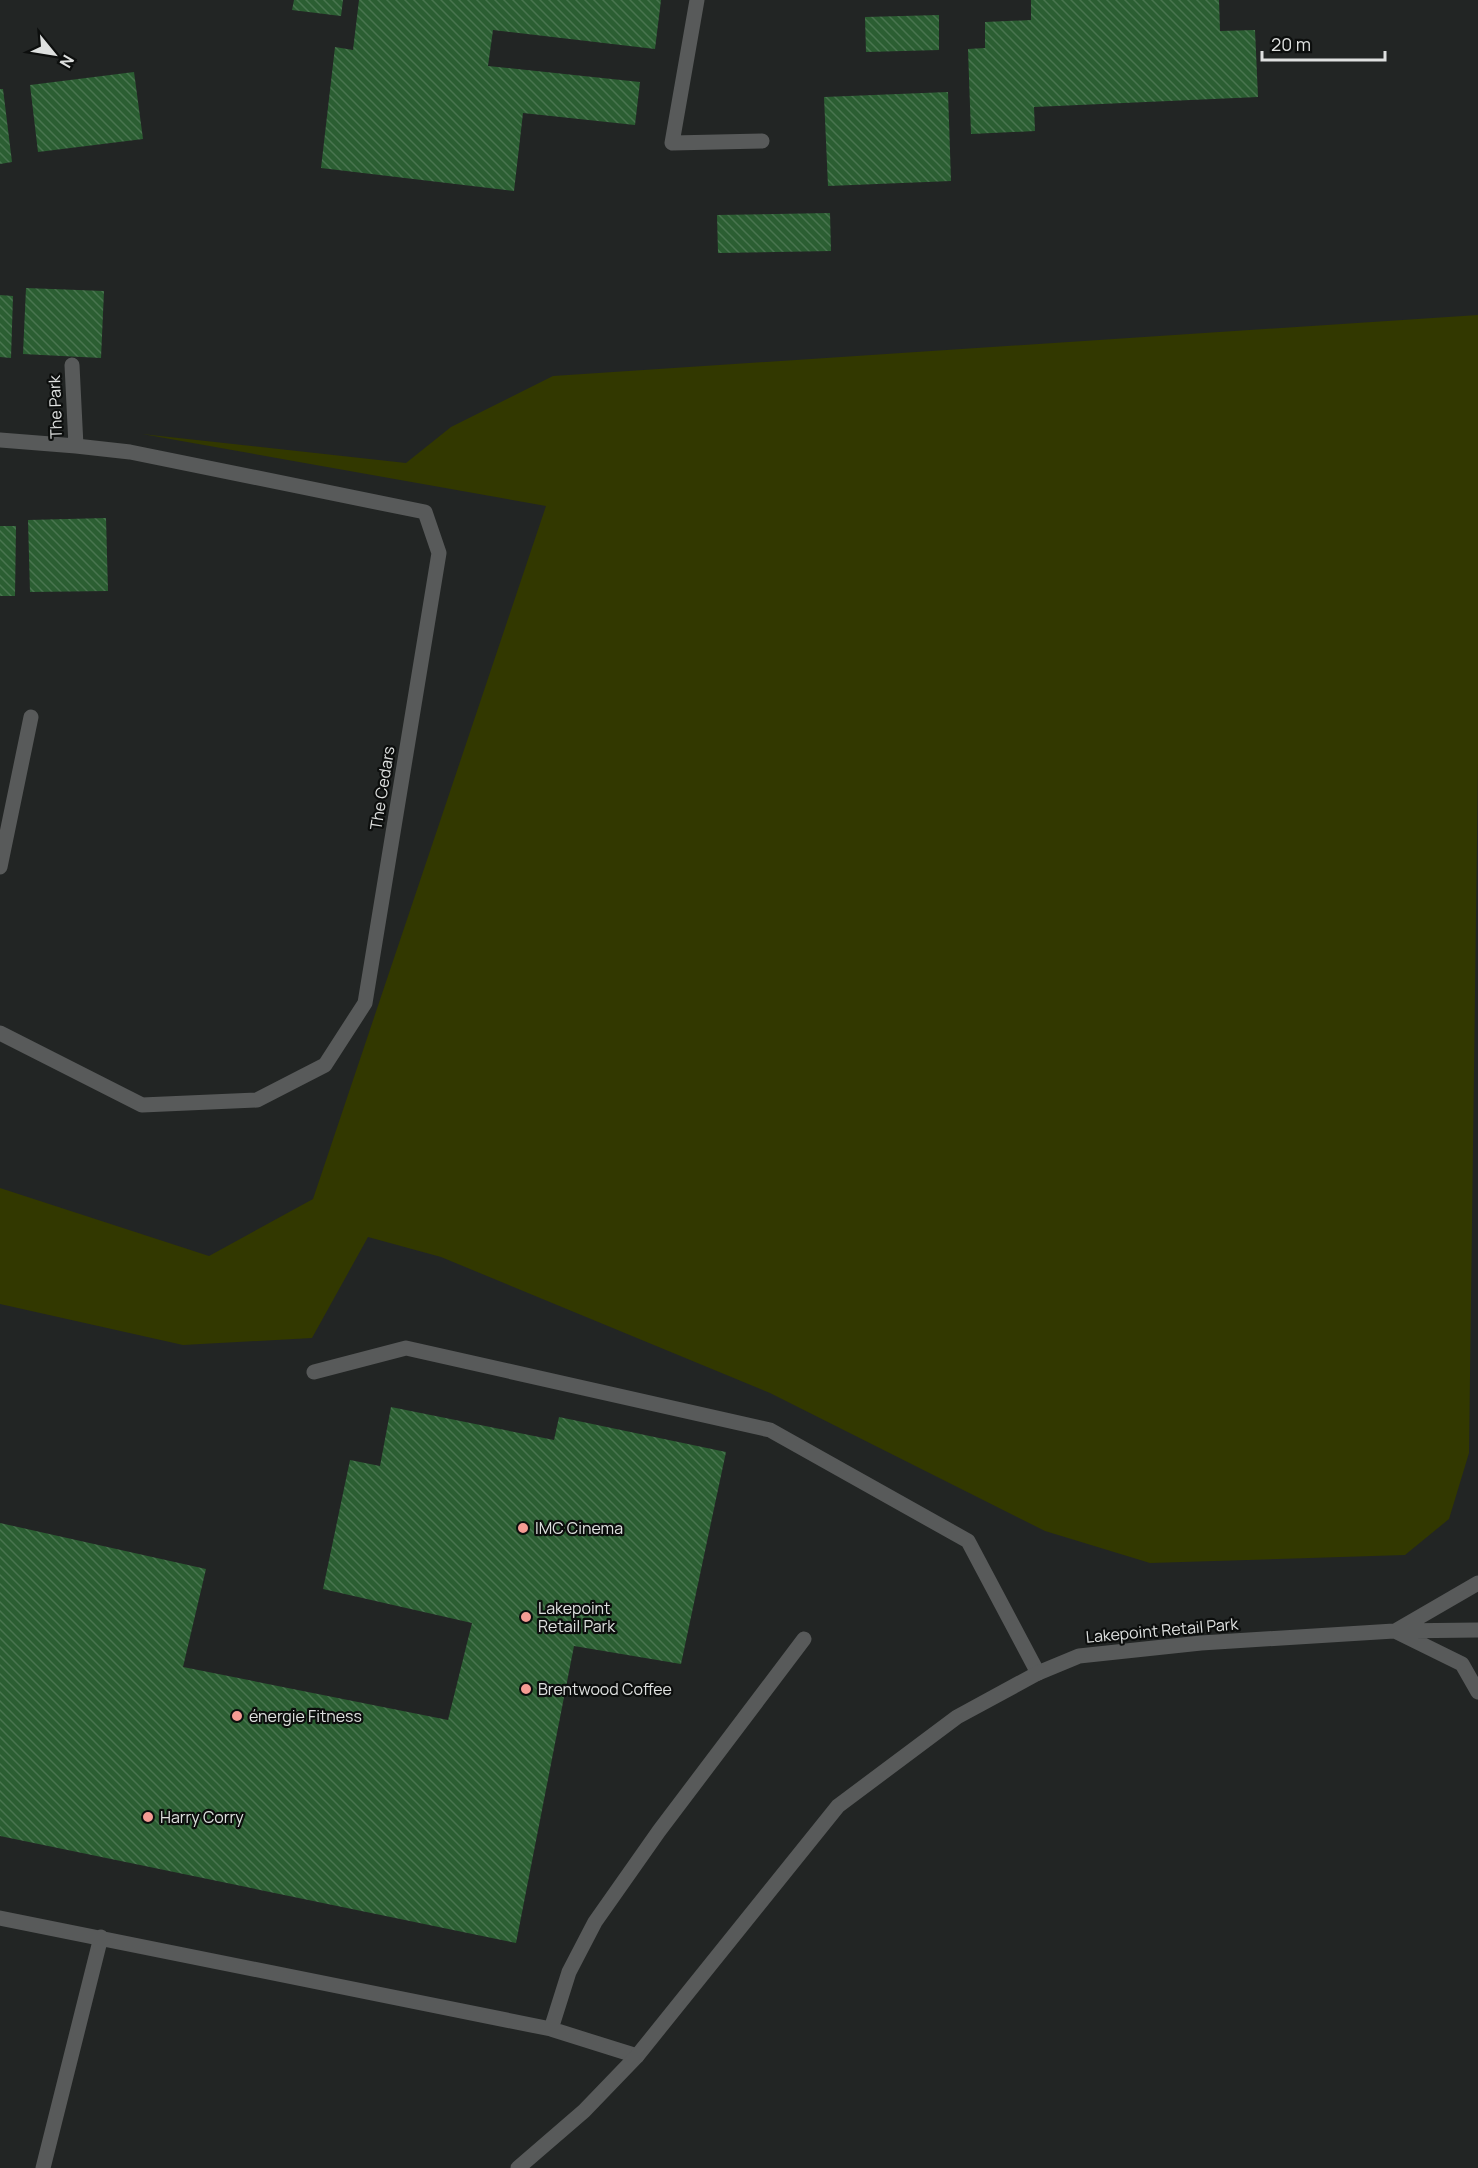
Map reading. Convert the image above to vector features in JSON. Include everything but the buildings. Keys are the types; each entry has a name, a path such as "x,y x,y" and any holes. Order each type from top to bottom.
{"street":[{"path":"697,0 672,143 762,141"},
{"name":"The Park","path":"0,441 76,446 72,365"},
{"name":"The Cedars","path":"0,1033 142,1105 257,1100 325,1065 365,1003 439,553 425,512 130,452 76,446"},
{"path":"0,867 31,717"},
{"path":"314,1372 406,1348 770,1430 968,1541 1038,1673"},
{"path":"1394,1631 1478,1583"},
{"name":"Lakepoint Retail Park","path":"518,2168 584,2111 637,2056 838,1806 957,1717 1038,1673 1079,1656 1201,1643 1394,1631 1478,1630"},
{"path":"1394,1631 1462,1664 1478,1692"},
{"path":"551,2029 569,1972 595,1922 659,1831 804,1639"},
{"path":"0,1918 551,2029 637,2056"},
{"path":"43,2168 101,1937"}],"green space":[{"path":"1478,315 1478,764 1469,1453 1449,1519 1405,1555 1150,1563 1045,1531 770,1393 441,1257 368,1237 312,1338 183,1345 0,1304 0,1188 209,1256 313,1199 546,506 142,434 406,463 451,427 553,376"}],"place":[{"name":"IMC Cinema","path":"523,1528"},
{"name":"Lakepoint Retail Park","path":"526,1617"},
{"name":"Brentwood Coffee","path":"526,1689"},
{"name":"énergie Fitness","path":"237,1716"},
{"name":"Harry Corry","path":"148,1817"}]}
